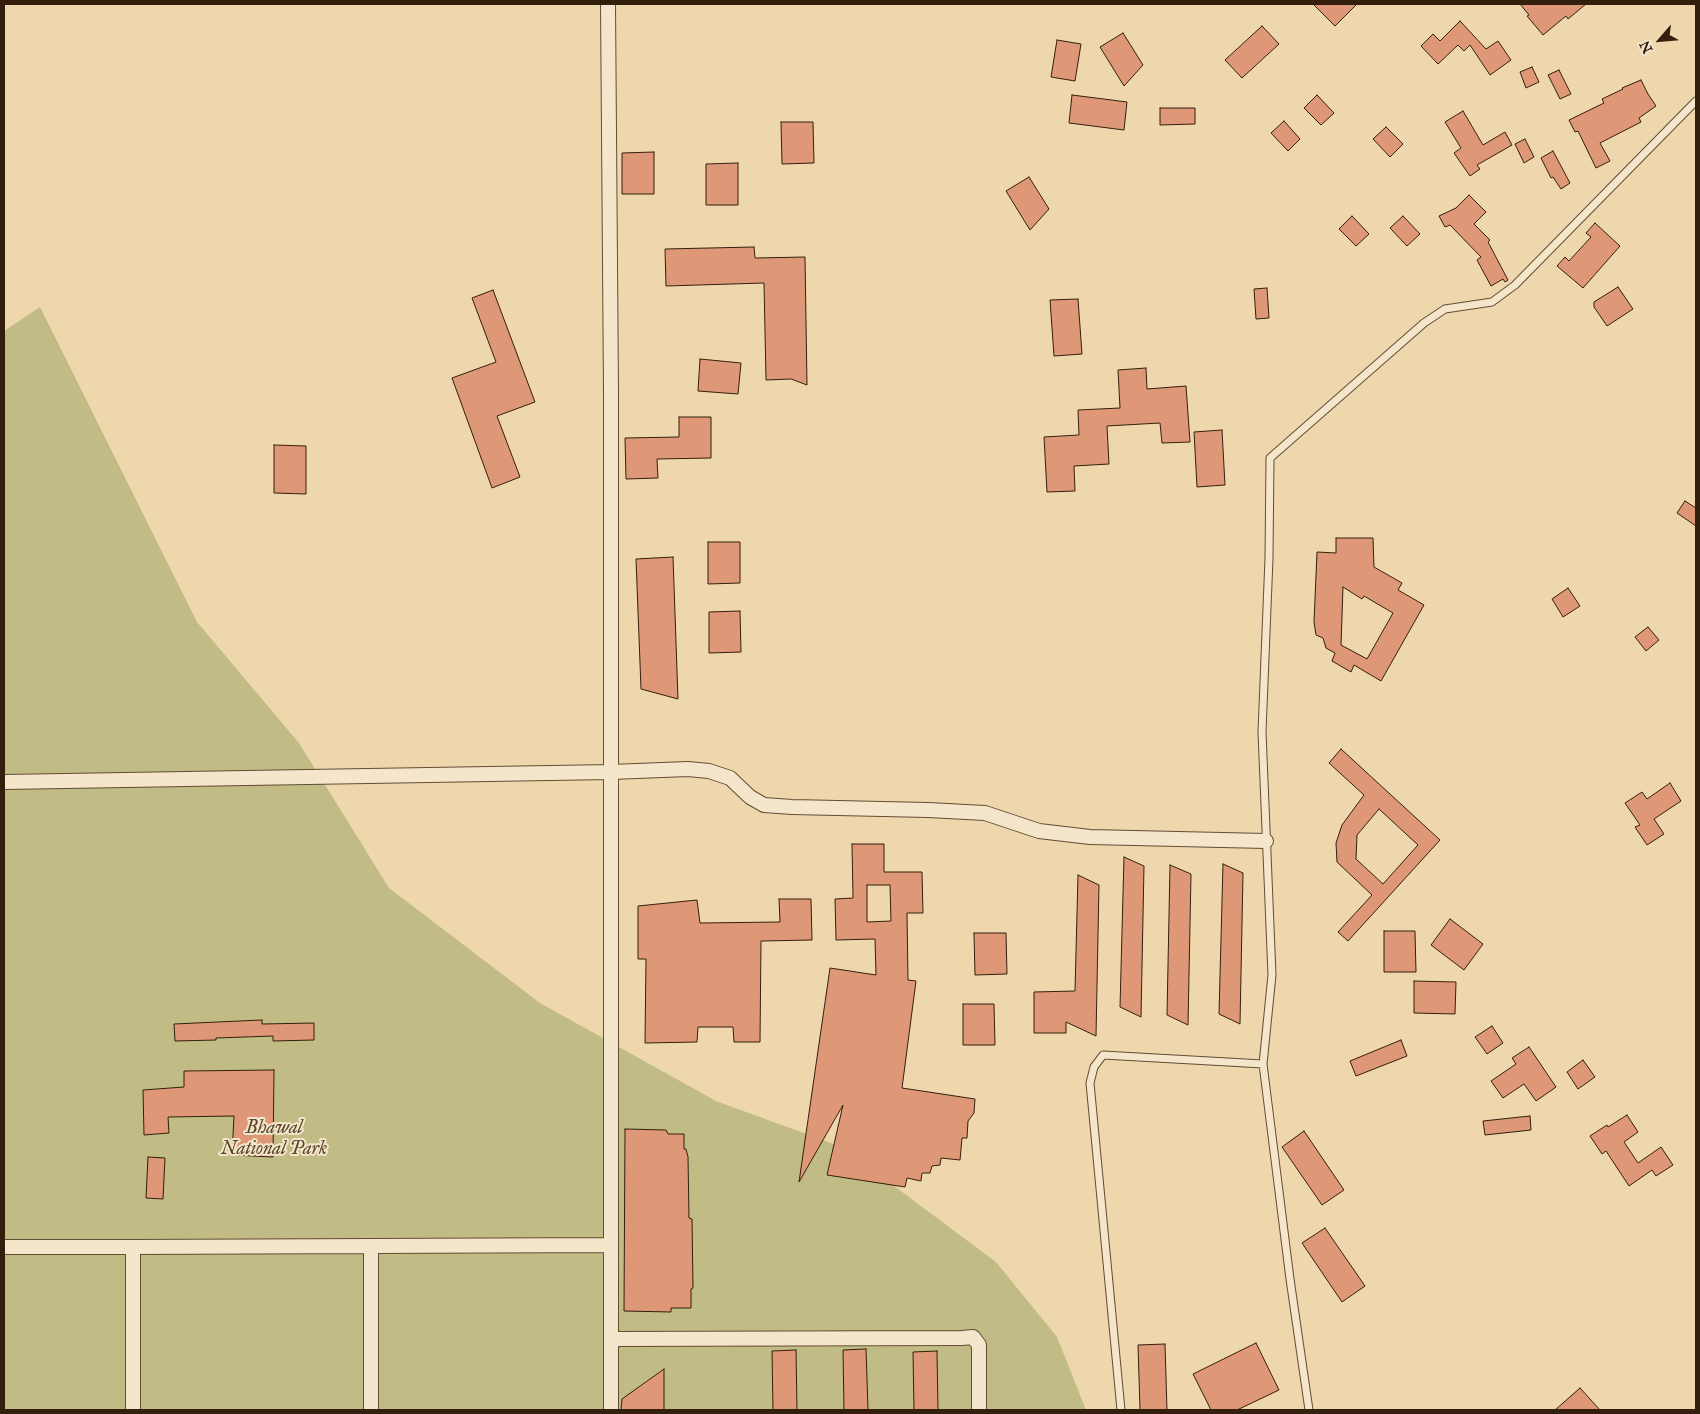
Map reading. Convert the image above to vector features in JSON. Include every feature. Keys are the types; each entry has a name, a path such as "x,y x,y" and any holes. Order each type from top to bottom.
{"street":[{"path":"608,4 611,392 611,1410"},
{"path":"4,782 611,772 688,769 709,771 730,778 750,797 764,805 985,813 1040,832 1090,837 1266,841"},
{"path":"4,1247 610,1245"},
{"path":"371,1246 371,1410"},
{"path":"133,1410 134,1247"},
{"path":"611,1339 973,1337 979,1345 979,1410"}],"lane":[{"path":"1309,1410 1290,1279 1263,1064 1272,975 1262,732 1269,558 1270,458 1424,323 1445,309 1492,302 1515,285 1696,101"},
{"path":"1121,1410 1090,1083 1094,1067 1103,1054 1263,1064"}],"green space":[{"name":"Bhawal National Park","path":"40,307 197,622 299,743 389,888 540,1003 716,1101 842,1147 996,1262 1057,1337 1086,1410 4,1410 4,331"}],"building":[{"path":"1313,4 1357,4 1335,26"},
{"path":"1520,4 1586,4 1568,19 1566,16 1543,35 1527,16 1529,15"},
{"path":"1460,21 1486,49 1498,41 1511,60 1490,75 1470,45 1464,51 1458,45 1438,64 1421,46 1433,34 1440,41"},
{"path":"1262,26 1279,44 1242,78 1225,60"},
{"path":"1123,33 1143,65 1124,86 1100,47"},
{"path":"1057,40 1081,44 1075,81 1051,77"},
{"path":"1532,67 1539,82 1526,88 1520,72"},
{"path":"1559,70 1571,94 1560,99 1548,75"},
{"path":"1641,80 1656,106 1639,118 1641,122 1600,143 1610,161 1596,168 1578,131 1575,132 1569,120 1604,103 1602,99"},
{"path":"1072,95 1127,102 1124,130 1069,123"},
{"path":"1317,95 1334,113 1321,125 1304,108"},
{"path":"1160,108 1195,108 1195,124 1160,125"},
{"path":"1463,111 1483,145 1505,132 1512,145 1477,165 1480,169 1470,176 1454,153 1461,148 1445,122"},
{"path":"1284,121 1300,139 1288,151 1271,133"},
{"path":"781,122 813,122 814,163 782,164"},
{"path":"1386,127 1403,144 1390,157 1373,139"},
{"path":"1525,139 1534,157 1524,163 1515,144"},
{"path":"1553,151 1570,183 1561,189 1553,177 1551,178 1541,158"},
{"path":"654,152 654,194 622,194 622,153"},
{"path":"738,163 738,205 706,205 706,164"},
{"path":"1029,177 1049,209 1030,230 1006,191"},
{"path":"1469,195 1486,212 1474,224 1490,240 1488,242 1508,280 1505,282 1503,279 1491,286 1477,260 1481,257 1450,225 1445,227 1439,216 1456,208"},
{"path":"1352,216 1369,234 1356,246 1339,229"},
{"path":"1403,216 1420,234 1407,246 1390,228"},
{"path":"1595,223 1620,246 1583,288 1557,266 1565,257 1569,261 1591,237 1586,233"},
{"path":"754,247 755,258 805,257 807,385 791,379 766,380 764,283 666,286 665,249"},
{"path":"1618,287 1633,309 1607,326 1594,307 1594,302"},
{"path":"1267,288 1269,318 1256,319 1254,289"},
{"path":"493,290 535,402 497,416 520,477 492,488 452,378 496,362 472,298"},
{"path":"1078,299 1082,354 1054,356 1050,300"},
{"path":"700,359 741,363 738,394 698,391"},
{"path":"1146,368 1147,389 1186,386 1190,442 1162,443 1160,423 1107,426 1109,464 1074,466 1075,491 1047,492 1044,437 1079,435 1078,410 1120,408 1118,370"},
{"path":"679,417 711,417 711,458 657,459 658,478 626,479 625,438 679,437"},
{"path":"1222,430 1225,485 1197,487 1194,432"},
{"path":"274,445 306,446 306,494 274,493"},
{"path":"1685,501 1696,508 1696,526 1677,513"},
{"path":"1336,538 1373,538 1374,567 1402,583 1398,590 1424,605 1381,681 1354,665 1351,672 1332,661 1335,653 1326,648 1323,638 1316,635 1314,622 1317,552 1336,553","holes":["1343,587 1362,599 1364,596 1393,613 1367,659 1341,645"]},
{"path":"708,542 740,542 740,583 708,584"},
{"path":"673,557 678,699 641,689 636,559"},
{"path":"1568,588 1580,606 1563,617 1552,599"},
{"path":"740,611 741,652 709,653 709,612"},
{"path":"1648,627 1659,640 1646,651 1635,637"},
{"path":"1341,749 1440,840 1348,941 1338,932 1372,895 1337,862 1336,843 1342,825 1364,795 1329,763","holes":["1379,809 1418,845 1383,884 1356,859 1357,835"]},
{"path":"1670,783 1681,801 1654,819 1664,834 1647,845 1635,827 1640,825 1625,803 1642,792 1647,799"},
{"path":"852,844 884,844 884,872 922,872 923,913 907,913 908,980 916,981 902,1088 975,1099 974,1113 968,1121 967,1138 962,1138 960,1160 941,1158 940,1165 932,1166 930,1173 922,1173 921,1181 907,1178 905,1187 827,1175 843,1105 799,1182 830,968 876,975 875,939 836,940 835,899 853,898","holes":["867,885 890,885 891,921 867,922"]},
{"path":"1124,857 1144,866 1141,1017 1120,1007"},
{"path":"1223,864 1243,873 1240,1024 1219,1014"},
{"path":"1170,865 1191,874 1188,1025 1167,1015"},
{"path":"1078,875 1099,885 1096,1036 1066,1022 1066,1033 1034,1033 1034,992 1075,991"},
{"path":"779,899 811,899 812,940 761,941 760,1042 734,1042 733,1027 698,1027 697,1042 645,1043 646,959 638,959 638,906 697,900 700,923 780,922"},
{"path":"1450,919 1483,944 1464,970 1431,945"},
{"path":"1384,931 1415,931 1416,972 1384,972"},
{"path":"974,933 1006,933 1007,974 975,975"},
{"path":"1414,981 1456,982 1455,1014 1414,1013"},
{"path":"963,1004 994,1004 995,1045 963,1045"},
{"path":"262,1020 262,1024 314,1023 314,1040 273,1041 273,1036 175,1041 174,1024"},
{"path":"1492,1026 1503,1043 1487,1054 1475,1037"},
{"path":"1401,1040 1407,1056 1356,1076 1350,1061"},
{"path":"1529,1047 1556,1087 1536,1101 1524,1084 1503,1098 1491,1081 1516,1064 1512,1058"},
{"path":"1583,1060 1595,1077 1578,1089 1567,1072"},
{"path":"274,1070 273,1157 232,1155 234,1116 168,1117 169,1133 144,1135 143,1090 184,1087 184,1071"},
{"path":"1627,1115 1638,1132 1624,1142 1638,1163 1661,1147 1673,1165 1656,1176 1652,1170 1629,1186 1606,1151 1602,1154 1590,1136"},
{"path":"1530,1116 1531,1130 1485,1135 1483,1121"},
{"path":"625,1129 666,1130 668,1134 684,1134 684,1149 686,1149 688,1157 689,1218 692,1219 693,1288 691,1289 691,1308 671,1308 671,1312 624,1311"},
{"path":"1304,1131 1344,1190 1322,1205 1282,1147"},
{"path":"148,1157 165,1158 163,1199 146,1198"},
{"path":"1325,1228 1365,1286 1342,1302 1302,1243"},
{"path":"1256,1343 1279,1390 1237,1410 1211,1410 1193,1374"},
{"path":"1165,1344 1167,1410 1140,1410 1138,1345"},
{"path":"866,1349 868,1410 844,1410 843,1350"},
{"path":"796,1350 797,1410 773,1410 772,1351"},
{"path":"937,1351 938,1410 914,1410 913,1352"},
{"path":"664,1369 664,1410 621,1410 622,1399"},
{"path":"1580,1388 1600,1410 1555,1410"}]}
